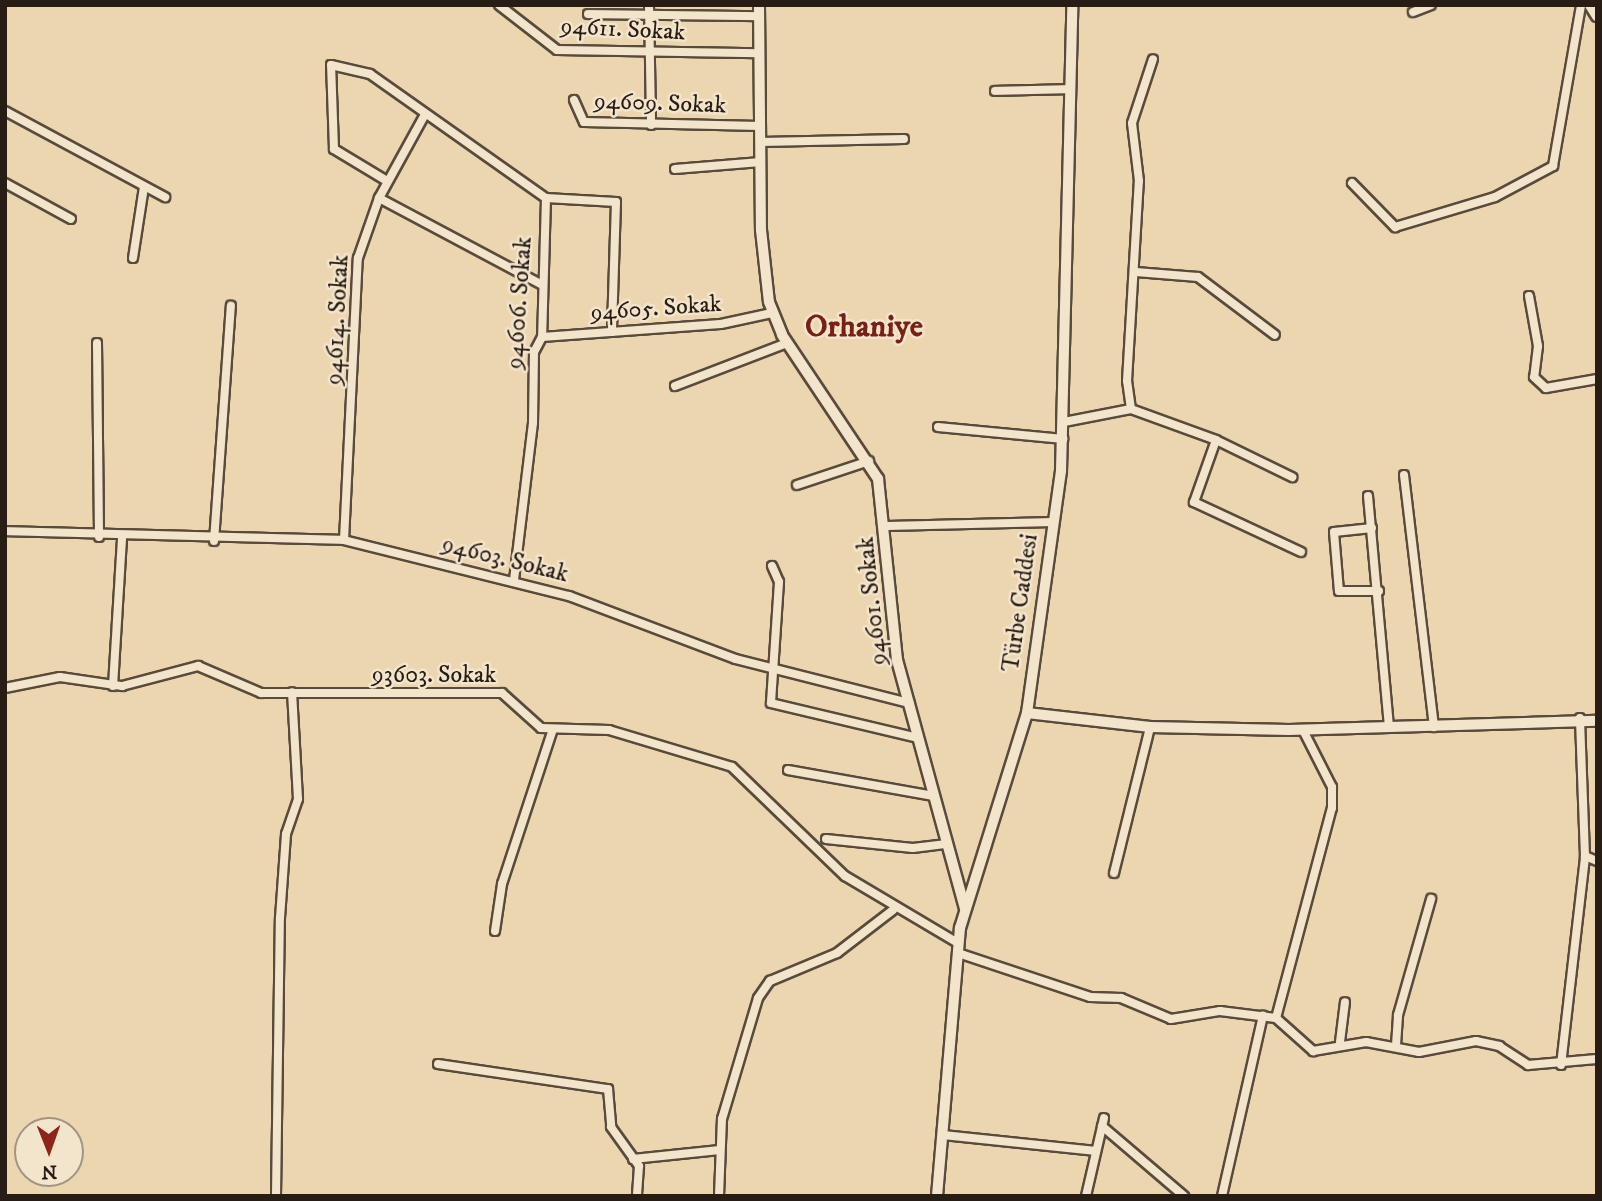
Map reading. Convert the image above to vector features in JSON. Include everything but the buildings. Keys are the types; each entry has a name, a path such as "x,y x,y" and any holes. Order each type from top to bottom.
{"street":[{"name":"94611. Sokak","path":"499,5 557,50 759,53"},
{"name":"Türbe Caddesi","path":"937,1196 958,948 965,909 1027,713 1054,522 1064,422 1072,5"},
{"path":"1413,12 1429,5"},
{"path":"1352,183 1395,227 1495,197 1553,166 1581,5"},
{"path":"1590,5 1597,16"},
{"path":"649,10 651,125"},
{"path":"588,14 649,10 759,11"},
{"name":"94601. Sokak","path":"759,11 761,162 772,313 787,343 869,461 887,526 895,649 965,909"},
{"path":"1131,409 1126,381 1136,272 1139,181 1132,123 1153,59"},
{"path":"387,181 334,149 331,65 360,68 424,116 546,198 616,202 612,332"},
{"path":"995,91 1070,89"},
{"name":"94609. Sokak","path":"574,100 580,121 760,126"},
{"path":"5,111 164,197"},
{"name":"94614. Sokak","path":"344,540 356,268 379,198 424,116"},
{"path":"761,142 904,139"},
{"path":"675,169 761,162"},
{"path":"5,183 71,219"},
{"path":"133,258 144,187"},
{"path":"379,198 541,284"},
{"name":"94606. Sokak","path":"514,581 533,423 534,352 542,337 541,284 546,198"},
{"path":"1136,272 1198,277 1275,335"},
{"path":"1529,296 1538,346 1534,377 1546,388 1597,379"},
{"path":"214,541 231,306"},
{"name":"94605. Sokak","path":"542,337 612,332 772,313"},
{"path":"97,343 99,537"},
{"path":"675,386 787,343"},
{"path":"1064,422 1131,409 1216,440 1292,477"},
{"path":"939,427 1063,439"},
{"path":"1216,440 1194,502 1301,552"},
{"path":"797,485 869,461"},
{"path":"1404,475 1434,727"},
{"path":"1368,496 1379,591 1389,727"},
{"path":"887,526 1054,522"},
{"path":"1372,528 1334,532 1339,591 1379,591"},
{"name":"94603. Sokak","path":"5,531 214,541 344,540 514,581 777,671 909,703"},
{"path":"113,686 122,538"},
{"path":"772,566 779,578 774,706 918,738"},
{"name":"93603. Sokak","path":"5,688 60,677 113,686 198,666 251,690 487,691 509,696 533,725 552,729 608,730 732,767 832,866 892,910 958,948 1090,997 1121,999 1171,1020 1195,1012 1276,1018"},
{"path":"275,1196 280,918 286,834 298,799 292,692"},
{"path":"1027,713 1150,727 1303,730 1434,727 1580,718 1597,721"},
{"path":"1561,1065 1585,856 1580,718"},
{"path":"1114,873 1150,727"},
{"path":"495,930 502,884 552,729"},
{"path":"1303,730 1332,788 1332,808 1276,1018 1313,1051 1340,1042 1396,1045 1419,1052 1476,1041 1499,1046 1528,1065 1561,1065 1597,1059"},
{"path":"788,770 934,796"},
{"path":"826,839 913,848 947,844"},
{"path":"1585,856 1597,862"},
{"path":"1396,1045 1398,1015 1432,900"},
{"path":"719,1196 720,1150 731,1081 758,998 770,981 837,953 892,910"},
{"path":"1340,1042 1345,1002"},
{"path":"1222,1196 1264,1016"},
{"path":"438,1063 608,1089 611,1127 633,1159 637,1196"},
{"path":"1086,1196 1103,1122 1184,1196"},
{"path":"943,1135 1096,1152"},
{"path":"633,1159 720,1150"}],"district":[{"name":"Orhaniye","path":"864,327"}]}
